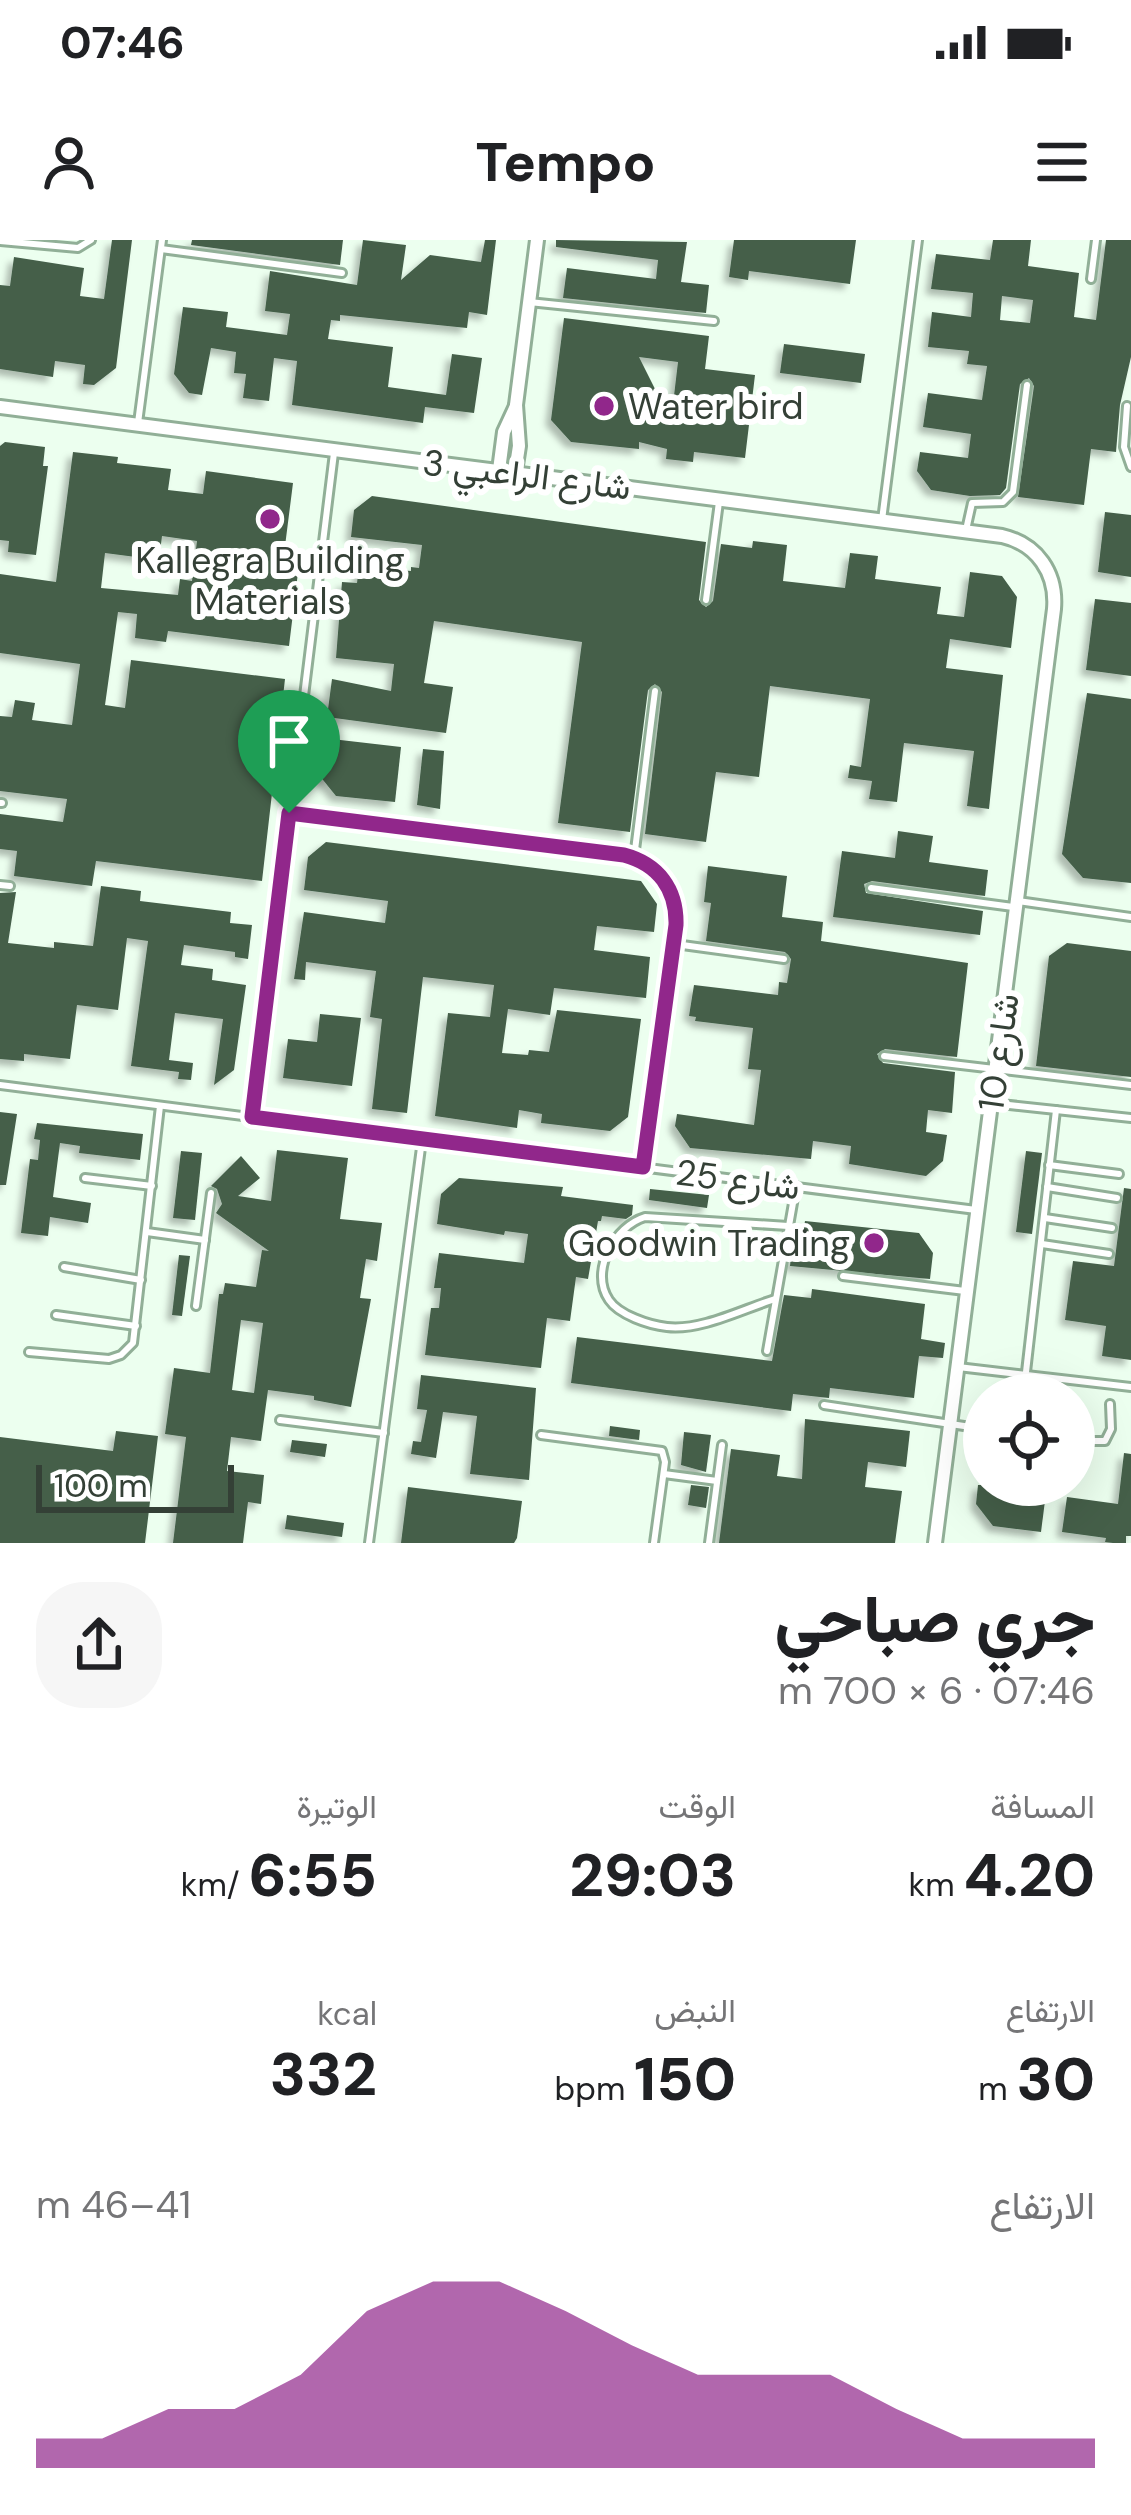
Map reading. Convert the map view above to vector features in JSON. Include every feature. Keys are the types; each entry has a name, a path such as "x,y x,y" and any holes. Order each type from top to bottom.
{"street":[{"path":"514,472 519,446 516,405 537,240"},
{"path":"499,470 504,432 516,405"},
{"name":"شارع الراعبي 3","path":"0,406 966,531 1018,541 1044,563"},
{"name":"شارع 10","path":"935,1543 1054,609 1054,590 1044,563"}],"lane":[{"path":"0,241 78,248 91,240"},
{"path":"882,520 918,240"},
{"path":"1091,279 1096,240"},
{"path":"138,423 161,244 342,273"},
{"path":"530,302 714,321"},
{"path":"966,531 972,503 1004,502 1013,492 1027,385"},
{"path":"1127,406 1124,447 1131,467"},
{"path":"252,1117 335,449"},
{"path":"706,600 720,498"},
{"path":"634,858 655,691"},
{"path":"289,813 634,858 653,868 672,893 677,914 643,1167"},
{"path":"0,885 10,886"},
{"path":"871,888 1131,917"},
{"path":"674,944 784,959"},
{"path":"884,1056 1131,1084"},
{"name":"شارع 25","path":"0,1085 976,1210"},
{"path":"991,1103 1131,1118"},
{"path":"28,1352 115,1358 133,1343 160,1106"},
{"path":"1026,1372 1056,1110"},
{"path":"369,1543 422,1140"},
{"path":"1049,1165 1120,1174"},
{"path":"85,1178 152,1186"},
{"path":"767,1351 796,1186"},
{"path":"1047,1187 1117,1198"},
{"path":"196,1306 211,1193"},
{"path":"775,1299 695,1325 666,1327 614,1306 605,1292 604,1276 614,1238 635,1220 664,1216 788,1226"},
{"path":"1043,1218 1112,1228"},
{"path":"147,1232 205,1240"},
{"path":"1040,1244 1109,1254"},
{"path":"64,1267 141,1280"},
{"path":"843,1276 967,1292"},
{"path":"56,1315 136,1326"},
{"path":"958,1367 1131,1387"},
{"path":"1095,1441 1105,1441 1111,1430 1110,1404"},
{"path":"824,1405 963,1427"},
{"path":"280,1420 384,1433"},
{"path":"541,1435 658,1449 665,1458 654,1543"},
{"path":"709,1543 722,1444"},
{"path":"664,1474 717,1481"}],"building":[{"path":"112,240 132,240 116,368 94,385 83,384 85,365 55,361 53,377 0,369 0,285 10,286 14,257 84,268 80,296 104,299"},
{"path":"192,240 343,240 340,265 191,245"},
{"path":"363,240 406,245 401,280 430,255 481,262 485,240 496,240 487,315 469,312 467,328 340,315 340,321 331,320 328,339 393,347 388,387 446,395 452,354 482,358 474,413 425,407 423,423 292,405 297,361 274,358 269,401 243,398 246,374 234,373 236,352 211,348 202,395 189,393 174,374 183,307 228,312 226,327 287,335 290,314 265,311 270,271 357,285"},
{"path":"556,240 687,242 681,282 709,285 706,313 563,298 567,268 656,279 658,260 556,247"},
{"path":"734,240 856,240 850,284 749,271 748,280 729,277"},
{"path":"993,240 1031,240 1028,266 1079,273 1074,317 1096,320 1106,240 1131,240 1131,357 1116,452 1091,449 1084,505 1018,497 1034,386 1029,378 1020,384 1006,488 1000,495 931,490 917,471 920,452 968,458 971,434 923,427 928,393 982,400 987,366 967,364 969,351 928,347 932,312 971,317 973,293 931,289 936,254 990,260","holes":["1002,296 1033,300 1030,323 1000,320"]},
{"path":"564,318 709,336 705,369 755,375 745,458 694,452 693,462 666,459 667,449 639,442 639,449 571,442 551,420","holes":["639,357 678,362 671,421"]},
{"path":"784,344 865,354 861,383 780,373"},
{"path":"5,442 45,447 43,466 48,466 36,555 8,552 9,541 0,540 0,446"},
{"path":"73,452 171,469 168,490 203,494 206,471 293,483 284,554 300,556 289,646 168,631 166,642 135,638 137,614 118,612 105,705 125,708 131,660 285,679 262,881 96,861 92,886 14,876 17,851 0,849 0,814 63,822 67,799 0,791 0,716 12,717 15,700 35,703 32,720 72,725 80,664 0,653 0,574 56,582","holes":["162,536 197,541 192,581 180,579 178,595 101,588 105,553 159,560"]},
{"path":"372,496 706,542 699,600 706,607 713,601 721,544 787,545 783,581 845,588 850,553 878,556 875,579 941,587 937,614 964,617 970,572 1002,576 1017,597 1011,648 950,639 946,668 1003,675 989,809 967,806 974,751 904,743 897,802 869,799 872,781 848,778 850,765 861,767 870,699 770,686 759,777 716,772 706,842 645,834 662,692 655,684 648,690 630,832 558,823 582,642 434,621 424,683 453,687 446,733 327,717 332,679 391,691 394,664 336,658 342,582 357,583 359,566 419,568 422,545 351,537 354,510"},
{"path":"1105,512 1131,515 1131,577 1098,572"},
{"path":"1095,599 1131,603 1131,676 1086,670"},
{"path":"1087,693 1131,699 1131,883 1083,878 1062,854"},
{"path":"323,738 401,747 395,802 336,796 319,775"},
{"path":"423,749 444,751 440,809 417,805"},
{"path":"898,831 933,836 929,862 988,870 985,896 872,881 864,884 866,893 983,911 980,935 833,917 842,851 895,858"},
{"path":"326,842 641,881 657,904 654,932 597,926 594,950 650,957 646,998 554,988 550,1015 508,1009 502,1053 549,1052 557,1010 641,1019 628,1117 610,1131 541,1123 542,1114 519,1110 517,1128 435,1116 448,1013 490,1017 494,985 423,977 407,1113 372,1109 382,1019 370,1017 376,971 306,962 305,980 294,979 304,912 385,923 388,901 304,890 308,857"},
{"path":"708,866 787,876 782,917 823,922 821,941 968,963 957,1057 885,1049 877,1054 883,1063 955,1072 952,1113 928,1110 926,1132 947,1135 943,1161 926,1176 849,1164 851,1146 813,1141 811,1159 690,1148 675,1126 677,1114 754,1125 761,1070 748,1069 753,1028 695,1021 696,1017 689,1016 694,985 778,995 779,982 787,983 791,959 785,952 706,941 711,903 704,902"},
{"path":"101,886 141,891 140,901 231,912 230,923 252,925 248,959 235,957 235,952 184,945 181,965 213,969 212,980 246,985 234,1070 214,1085 223,1019 175,1013 169,1060 193,1063 191,1080 178,1079 179,1072 131,1066 148,941 127,938 118,1010 77,1005 70,1059 24,1054 24,1061 0,1059 0,893 16,892 8,943 93,946"},
{"path":"1067,943 1131,951 1131,1077 1036,1066 1049,956"},
{"path":"320,1014 361,1018 352,1086 283,1078 288,1039 317,1042"},
{"path":"0,1112 17,1114 6,1185 0,1185"},
{"path":"37,1123 143,1134 140,1160 79,1153 80,1146 60,1143 53,1197 91,1203 88,1223 50,1217 48,1236 21,1233 30,1159 38,1160"},
{"path":"277,1150 348,1158 340,1219 382,1223 377,1261 366,1259 360,1298 371,1299 351,1407 268,1390 261,1441 231,1437 227,1471 264,1475 261,1504 248,1502 243,1543 173,1543 186,1437 165,1434 174,1368 210,1373 219,1294 225,1283 256,1287 262,1250 269,1251 216,1213 222,1204 211,1186 241,1156 260,1178 238,1196 271,1201","holes":["241,1320 263,1323 254,1393 232,1390"]},
{"path":"181,1151 202,1153 195,1220 173,1218"},
{"path":"1026,1151 1042,1153 1032,1234 1016,1232"},
{"path":"459,1178 563,1187 561,1196 633,1205 626,1219 602,1216 598,1221 588,1279 576,1277 570,1321 547,1318 541,1368 425,1355 431,1308 439,1308 441,1288 434,1288 439,1253 524,1263 528,1234 505,1231 504,1235 437,1224 441,1194"},
{"path":"1124,1188 1131,1189 1131,1360 1102,1356 1106,1326 1065,1320 1073,1261 1114,1266"},
{"path":"650,1189 709,1195 707,1208 649,1200"},
{"name":"Goodwin Trading","path":"805,1221 919,1233 933,1253 930,1279 790,1266 791,1256 799,1257"},
{"path":"179,1255 190,1256 182,1316 172,1315"},
{"path":"812,1289 925,1304 921,1339 945,1343 943,1358 919,1356 914,1398 830,1388 829,1398 793,1394 791,1411 571,1383 577,1337 772,1361 784,1295 811,1298"},
{"path":"421,1375 536,1388 529,1480 470,1474 477,1416 443,1412 436,1458 411,1454 413,1441 421,1442 427,1410 417,1409"},
{"path":"805,1419 910,1431 906,1467 868,1462 865,1487 902,1491 895,1543 719,1543 731,1449 780,1455 777,1476 802,1479"},
{"path":"610,1426 640,1430 639,1440 609,1436"},
{"path":"116,1431 158,1436 145,1543 0,1543 0,1437 113,1451"},
{"path":"684,1432 711,1435 706,1472 681,1465"},
{"path":"292,1440 327,1444 325,1457 290,1452"},
{"path":"1124,1453 1131,1454 1131,1536 1126,1536 1126,1543 1062,1532 1066,1506 1095,1506 1095,1501 1118,1504"},
{"path":"691,1485 709,1487 706,1508 688,1505"},
{"path":"408,1487 522,1501 517,1538 514,1543 401,1543"},
{"path":"978,1506 1044,1506 1041,1532 993,1526"},
{"path":"287,1515 344,1523 342,1537 285,1529"}],"place":[{"name":"Water bird","path":"604,406"},
{"name":"Kallegra Building Materials","path":"270,519"},
{"name":"Goodwin Trading","path":"874,1243"}],"route":[{"path":"289,813 624,855 661,875 675,903 676,925 643,1167 252,1117 289,813"}]}
